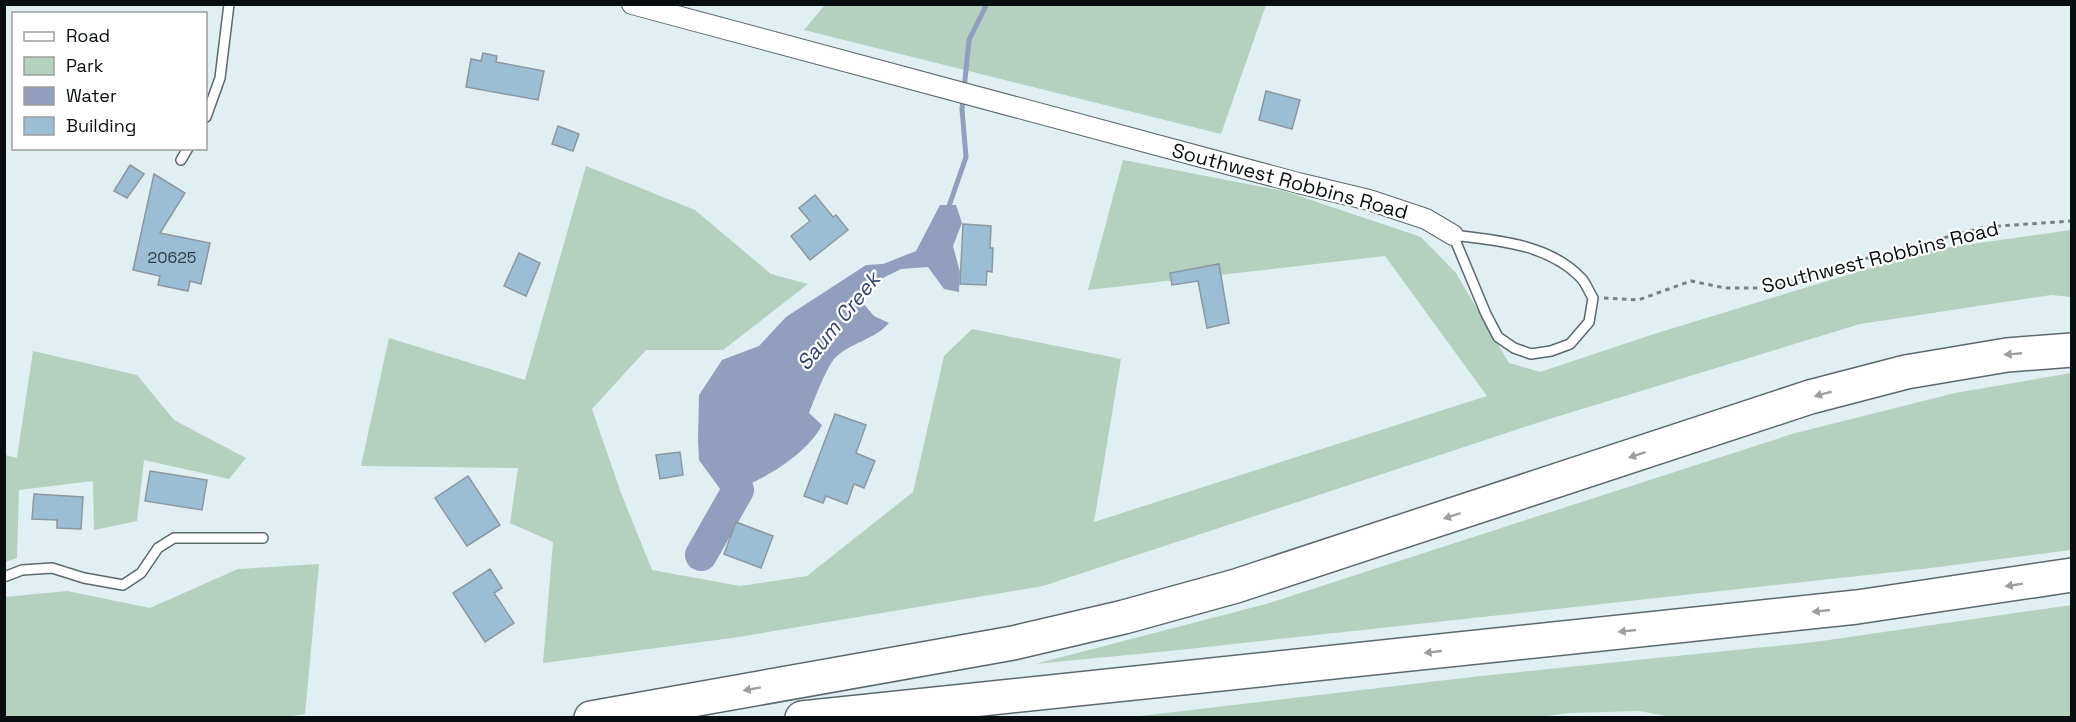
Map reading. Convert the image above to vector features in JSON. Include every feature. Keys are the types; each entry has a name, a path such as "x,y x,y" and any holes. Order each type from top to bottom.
{"highway":[{"path":"591,717 1013,643 1124,617 1236,586 1810,397 1906,372 2007,355 2072,350"},
{"path":"802,717 1857,608 2072,576"}],"street":[{"name":"Southwest Robbins Road","path":"632,4 1298,183 1369,200 1426,219 1453,235"}],"lane":[{"path":"207,114 220,78 229,4"},
{"path":"181,160 187,150"},
{"path":"1453,235 1462,260 1498,337 1514,348 1531,354 1551,351 1570,344 1589,322 1593,298"},
{"name":"Southwest Robbins Road","path":"1453,235 1498,240 1555,258 1581,278 1593,298"},
{"path":"4,577 22,570 52,568 84,578 123,585 141,573 158,548 174,538 263,538"}],"path":[{"name":"Southwest Robbins Road","path":"1593,298 1638,300 1691,281 1725,288 1770,288 1864,259 1985,226 2072,220"}],"green space":[{"path":"825,5 1266,5 1221,134 804,30"},
{"path":"1123,160 1284,191 1421,237 1456,273 1509,363 1540,372 1654,334 1929,250 2071,230 2071,297 2051,295 1860,324 1546,420 1043,586 732,638 543,663 553,542 510,523 518,468 361,466 389,338 525,380 586,166 695,210 771,274 808,284 723,350 646,350 592,409 621,493 652,570 740,586 807,576 913,492 944,356 972,329 1121,359 1094,522 1487,396 1385,256 1088,290"},
{"path":"33,351 137,375 174,420 246,458 229,479 144,460 137,521 94,530 93,481 19,490 17,558 5,562 5,455 17,458"},
{"path":"2071,373 2071,550 1922,569 1035,664 1266,604 1792,434 1955,393"},
{"path":"319,564 305,714 279,718 5,717 5,597 67,591 150,608 238,569"},
{"path":"2071,605 2071,717 1676,718 1640,711 1569,713 1531,718 1132,717 1481,676 1815,642"}],"water":[{"path":"940,205 956,205 962,223 953,246 960,272 959,292 944,289 928,267 901,269 875,282 863,303 874,316 889,323 883,329 848,348 832,362 809,413 822,425 815,436 793,458 779,468 750,484 723,493 699,460 698,439 699,395 722,360 759,346 786,317 866,265 883,264 916,251"}],"building":[{"path":"483,53 497,56 496,62 544,71 538,100 466,87 471,59 481,61"},
{"path":"1266,91 1300,100 1292,129 1259,120"},
{"path":"558,126 579,134 573,151 552,144"},
{"path":"130,165 144,174 127,198 114,191"},
{"path":"154,174 185,193 160,233 210,243 201,284 190,281 188,291 158,285 160,276 133,270"},
{"path":"815,195 833,217 836,215 848,230 810,260 791,236 810,221 799,208"},
{"path":"963,224 991,226 992,272 987,271 986,285 960,284"},
{"path":"519,253 540,263 526,296 504,286"},
{"path":"1219,264 1229,323 1207,328 1198,281 1172,285 1170,273"},
{"path":"835,414 866,425 856,453 875,461 864,488 854,484 847,504 826,496 823,503 804,496"},
{"path":"680,452 683,475 660,479 656,455"},
{"path":"150,471 207,480 202,510 145,501"},
{"path":"468,476 500,525 467,546 435,498"},
{"path":"34,494 83,497 81,529 57,528 57,520 32,519"},
{"path":"736,522 773,536 761,568 724,554"},
{"path":"490,569 502,588 494,593 514,623 485,642 453,593"}],"waterway":[{"name":"Saum Creek","path":"948,209 966,157 962,109 969,40 987,4"},
{"name":"Saum Creek","path":"701,555 738,490"}]}
